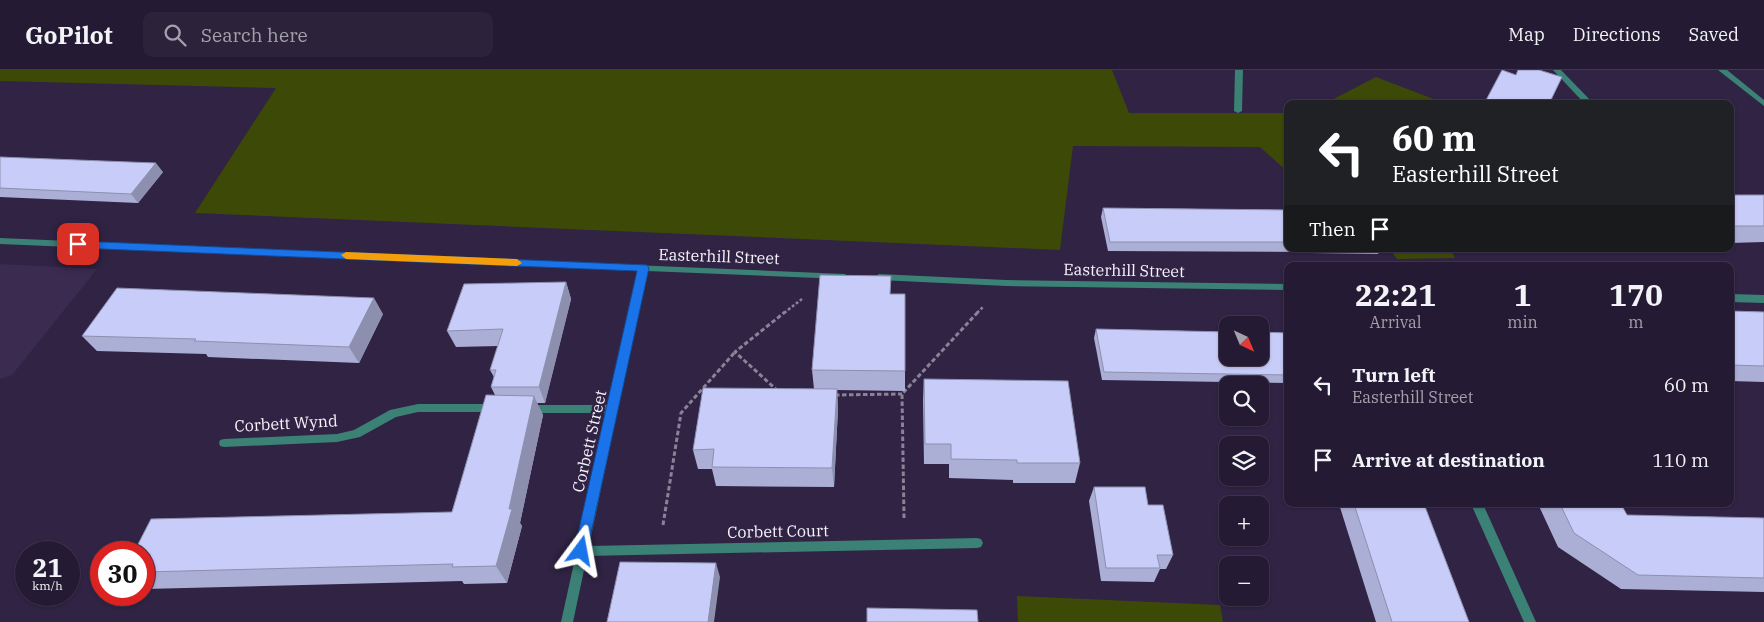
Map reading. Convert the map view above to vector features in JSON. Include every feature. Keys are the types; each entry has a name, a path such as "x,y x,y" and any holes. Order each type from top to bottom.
{"street":[{"path":"1238,111 1239,70"},
{"path":"1558,70 1586,100"},
{"path":"1722,70 1764,104"},
{"name":"Easterhill Street","path":"0,241 850,276"},
{"name":"Corbett Street","path":"567,622 644,268"},
{"name":"Easterhill Street","path":"870,277 1006,283 1284,287"},
{"path":"1734,298 1764,299"},
{"name":"Corbett Wynd","path":"224,443 338,438 356,434 394,413 418,408 613,408"},
{"path":"1478,507 1530,622"},
{"name":"Corbett Court","path":"581,551 977,543"}],"path":[{"path":"660,549 681,413 735,352 831,275"},
{"path":"905,544 902,394 1006,283"},
{"path":"735,352 784,395"},
{"path":"833,395 902,394"}],"shaded area":[{"path":"0,264 97,269 12,375 0,379"}],"green space":[{"path":"0,70 1112,70 1129,113 1284,113 1284,168 1260,147 1073,146 1060,250 195,213 276,88 0,81"},
{"path":"1376,77 1436,100 1332,100"},
{"path":"1392,252 1452,252 1455,258 1397,259"},
{"path":"1017,596 1219,605 1223,622 1018,622"}],"building":[{"path":"1502,70 1516,75 1518,70 1539,70 1562,77 1551,100 1486,100"},
{"path":"0,157 156,163 131,194 0,188"},
{"path":"1734,195 1764,195 1764,226 1734,226"},
{"path":"1103,208 1284,210 1284,242 1110,242"},
{"path":"820,275 891,276 890,294 905,294 905,371 812,370"},
{"path":"566,282 539,387 491,387 496,370 490,370 503,329 447,331 464,284"},
{"path":"117,288 374,298 349,347 194,341 196,339 82,336"},
{"path":"1734,311 1764,312 1764,366 1734,365"},
{"path":"1096,329 1219,332 1219,366 1269,366 1269,332 1284,333 1284,375 1104,372"},
{"path":"924,379 1068,381 1080,463 1017,463 1017,460 951,459 951,444 925,444"},
{"path":"703,388 837,389 832,468 712,467 714,449 693,450"},
{"path":"486,395 534,396 509,509 512,509 496,566 452,567 453,564 155,572 155,541 140,541 151,519 452,512"},
{"path":"1094,487 1145,487 1148,505 1163,505 1173,555 1157,555 1160,568 1106,568"},
{"path":"1355,507 1425,507 1469,622 1392,622"},
{"path":"1561,507 1623,507 1627,515 1764,518 1764,578 1638,575 1574,533"},
{"path":"620,562 716,563 708,622 607,622"},
{"path":"867,608 977,610 978,622 867,622"}],"slow traffic":[{"path":"346,255 517,263"}],"route":[{"path":"78,244 644,268 581,551"}]}
